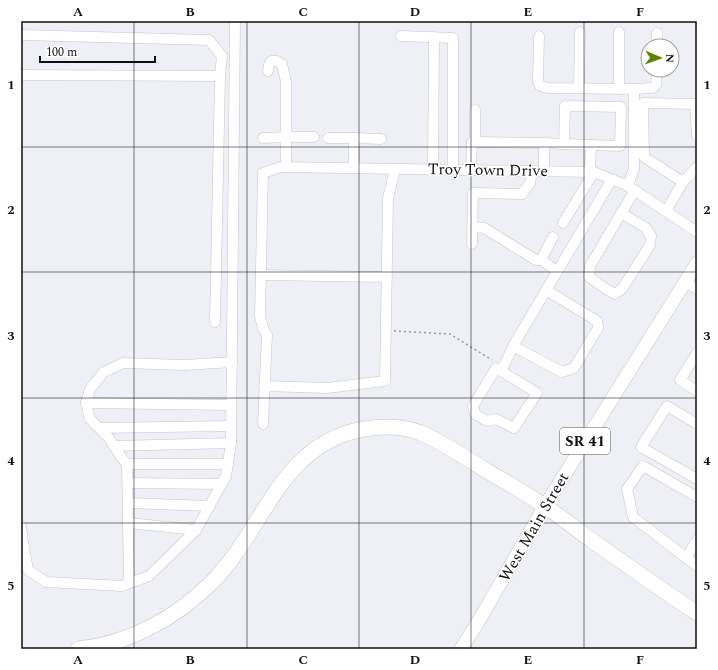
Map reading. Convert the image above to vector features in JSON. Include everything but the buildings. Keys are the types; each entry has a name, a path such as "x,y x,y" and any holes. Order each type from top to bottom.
{"highway":[{"path":"78,649 106,644 127,638 150,628 175,613 213,581 228,564 283,481 303,459 318,446 335,437 352,431 376,427 395,427 420,433 444,445 545,506 651,583 697,613"}],"main road":[{"name":"West Main Street","path":"461,649 545,506 697,263"}],"street":[{"path":"21,526 28,570 46,582 122,586 148,576 196,530 226,476 231,442 235,21"},
{"path":"579,88 580,32"},
{"path":"619,32 619,89"},
{"path":"657,33 657,38"},
{"path":"21,35 209,40 222,56 220,76 215,322"},
{"path":"401,36 453,38 453,170"},
{"path":"539,36 538,81 540,86 548,88 653,88 656,85 656,78"},
{"path":"433,169 432,118 434,37"},
{"path":"268,71 271,61 277,61 282,64 286,82 286,167"},
{"path":"21,75 220,76"},
{"path":"621,213 646,228 651,236 650,245 622,289 615,294 590,277 590,266 621,213 631,188 634,168 634,89"},
{"path":"682,182 644,157 643,103 695,104 697,136"},
{"path":"471,170 472,142 620,146 621,107 565,106 564,144"},
{"path":"475,110 475,142"},
{"path":"263,138 314,137"},
{"path":"328,138 381,139"},
{"path":"354,138 354,168"},
{"path":"544,143 544,171"},
{"path":"563,223 592,172 591,145"},
{"name":"Troy Town Drive","path":"261,275 263,173 282,167 592,172 631,188 697,232"},
{"path":"666,211 682,182 697,167"},
{"path":"264,386 327,388 385,381 388,198 395,168"},
{"path":"472,244 473,194 522,194 530,183 532,171"},
{"path":"501,371 546,290 612,179"},
{"path":"472,227 484,228 557,271"},
{"path":"540,260 553,237"},
{"path":"263,424 267,335 263,328 260,316 261,275 387,277"},
{"path":"685,282 697,289"},
{"path":"511,351 562,372 568,371 574,368 598,328 597,321 546,290"},
{"path":"697,353 680,380 697,391"},
{"path":"129,583 127,464 109,438 90,419 86,403 90,389 104,372 123,363 185,364 232,362"},
{"path":"496,368 501,371 537,393 514,428 496,419 487,421 475,414 473,406 496,368"},
{"path":"86,403 231,404"},
{"path":"697,424 667,406 641,447 697,479"},
{"path":"99,428 231,426"},
{"path":"114,446 231,442"},
{"path":"127,464 228,464"},
{"path":"697,497 643,466 627,489 633,517 697,566"},
{"path":"128,483 222,484"},
{"path":"128,503 210,506"},
{"path":"129,523 196,530"},
{"path":"686,558 697,540"}],"path":[{"path":"386,330 450,334 490,360 500,361 511,351"}]}
